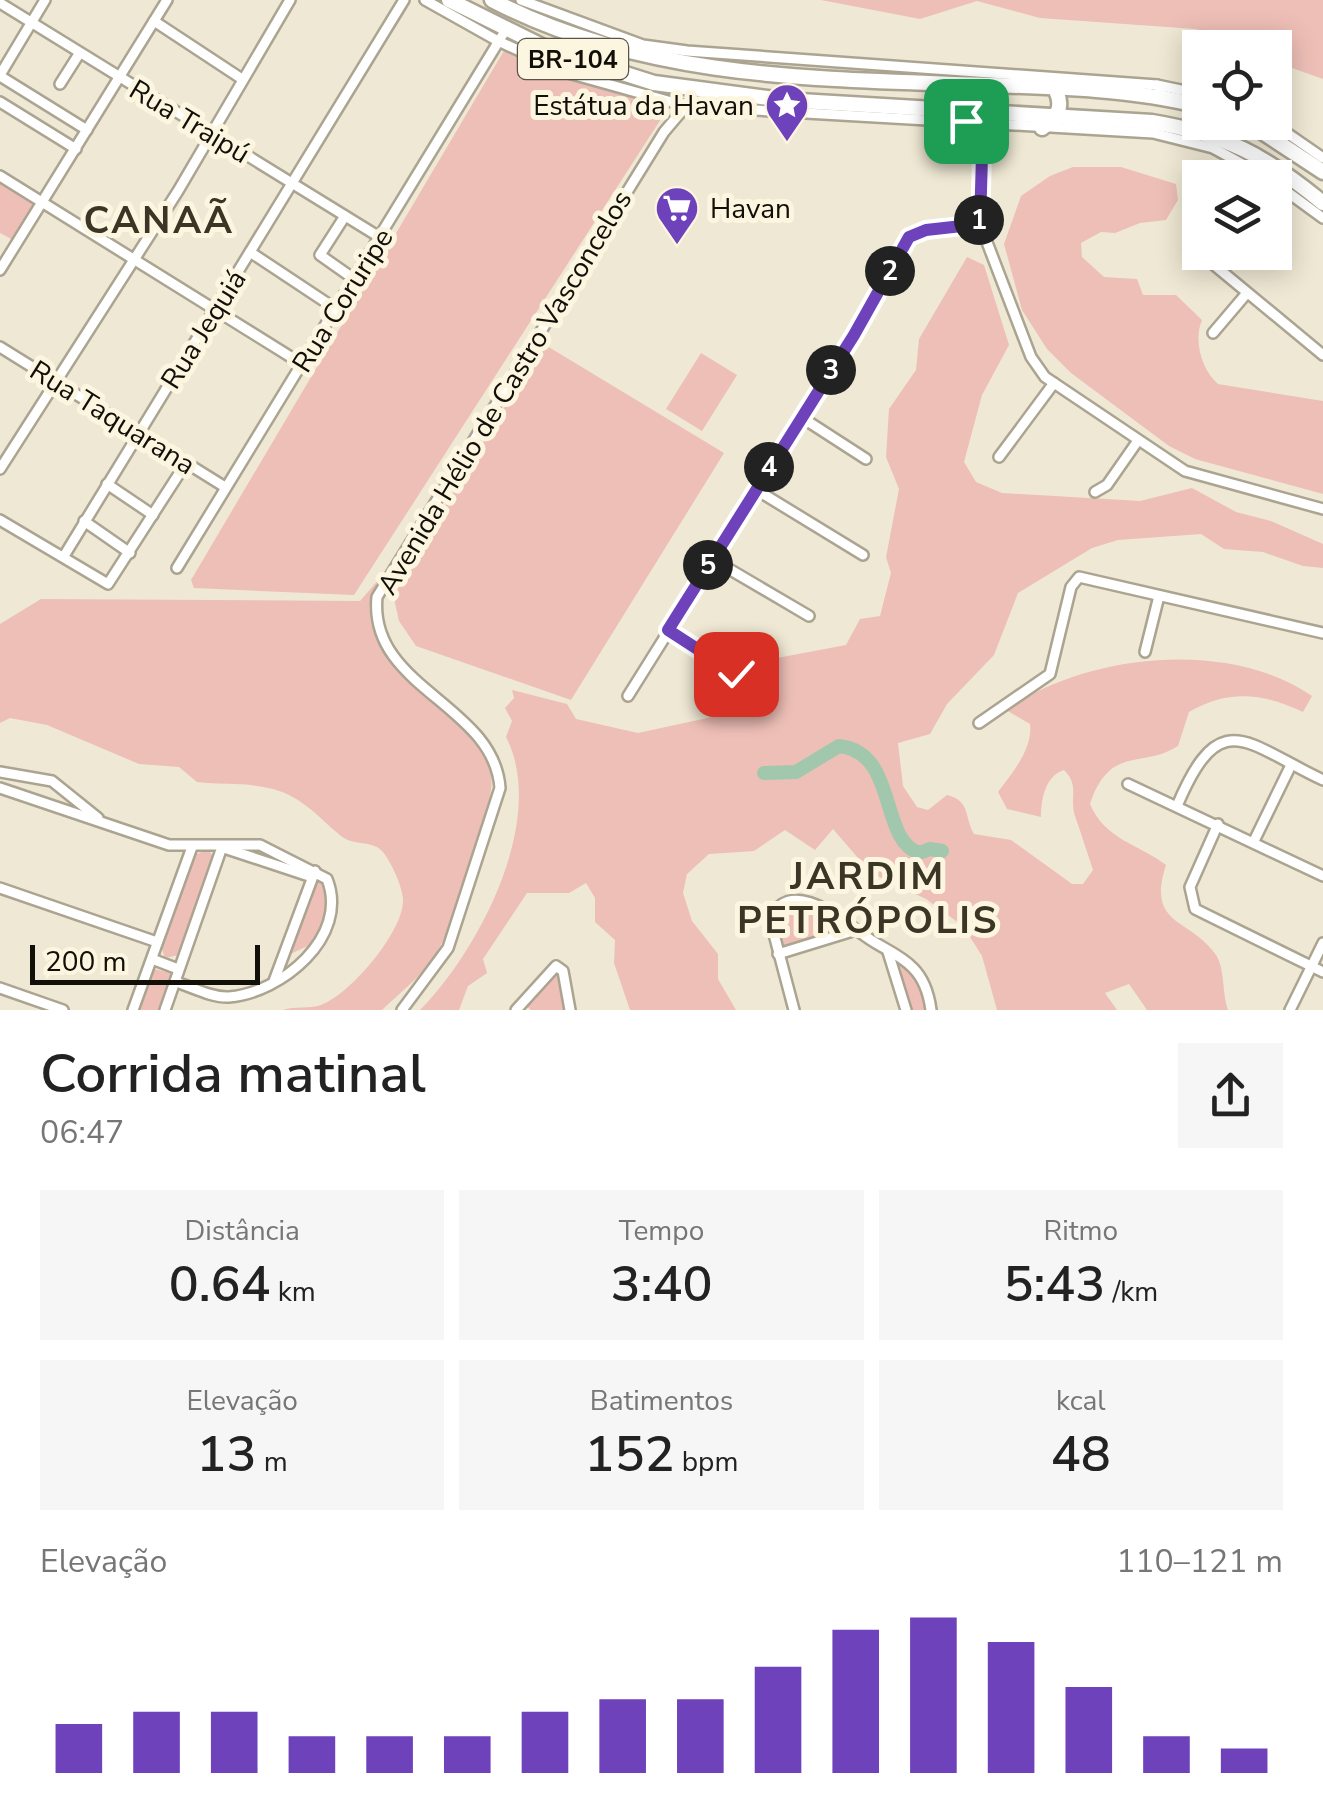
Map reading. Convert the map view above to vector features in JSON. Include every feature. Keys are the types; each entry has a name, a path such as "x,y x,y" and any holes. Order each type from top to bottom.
{"highway":[{"name":"BR-104","path":"449,0 501,36 654,83 862,110 1058,116 1152,122 1208,132 1269,161 1323,203"},
{"name":"BR-104","path":"492,0 599,46 674,62 863,80 1053,83 1182,103"},
{"path":"1042,128 1058,116 1062,105 1053,83"},
{"path":"1274,140 1323,172"}],"street":[{"path":"45,0 0,76 87,130"},
{"path":"0,270 167,0"},
{"path":"0,469 134,261 290,0"},
{"name":"Rua Jequiá","path":"64,556 404,0"},
{"path":"425,0 568,72 686,106 749,113 862,110 1183,138 1230,160"},
{"path":"525,1 643,44 688,51 1053,83 1157,84 1182,90"},
{"name":"Rua Traipú","path":"0,4 381,238"},
{"path":"154,22 242,79"},
{"name":"Rua Coruripe","path":"176,568 501,36"},
{"path":"60,84 79,54"},
{"path":"1157,84 1166,101"},
{"path":"0,102 76,148"},
{"name":"Avenida Hélio de Castro Vasconcelos","path":"664,132 671,102"},
{"name":"Avenida Hélio de Castro Vasconcelos","path":"402,1010 448,948 500,788 495,762 477,735 386,648 376,614 376,597 664,132 686,106"},
{"path":"983,122 980,224 1031,357 1054,384 1185,471 1323,509"},
{"path":"1292,136 1323,158"},
{"path":"0,176 302,364"},
{"path":"1292,195 1323,218"},
{"path":"345,216 320,252 323,260 354,279"},
{"path":"628,696 909,237 926,230 980,224"},
{"path":"250,252 336,309"},
{"path":"1220,270 1319,351 1323,338"},
{"path":"1213,332 1248,293"},
{"name":"Rua Taquarana","path":"0,347 225,487"},
{"path":"999,457 1054,384"},
{"path":"801,417 866,459"},
{"path":"1095,492 1107,485 1137,442"},
{"path":"0,520 108,584 186,463"},
{"path":"108,484 153,515"},
{"path":"755,489 863,555"},
{"path":"84,522 130,552"},
{"path":"712,559 810,616"},
{"path":"979,723 1050,674 1071,586 1079,577 1323,634"},
{"path":"1145,652 1158,596"},
{"path":"668,630 736,674"},
{"path":"1177,806 1203,753 1227,740 1264,748 1323,780"},
{"path":"1254,841 1291,765"},
{"path":"0,772 52,781 81,800 100,820"},
{"path":"1128,784 1323,876"},
{"path":"0,788 169,845 260,845 313,874"},
{"path":"1218,824 1190,888 1191,902 1200,914 1323,972"},
{"path":"176,982 219,997 232,997 274,981 304,962 320,942 332,892 327,879 208,845"},
{"path":"165,1010 222,847"},
{"path":"133,1010 192,848"},
{"path":"274,981 313,874"},
{"path":"0,888 156,942"},
{"path":"794,1010 770,920 785,904 815,904 917,972 931,1010"},
{"path":"778,954 856,930"},
{"path":"1290,1010 1323,942"},
{"path":"888,952 906,1010"},
{"path":"152,959 178,970"},
{"path":"516,1010 554,967 561,968 565,976 570,1010"},
{"path":"0,988 62,1010"}],"shaded area":[{"path":"821,0 1323,0 1323,79 1292,68 1292,30 1200,30 1040,18 977,1 920,19"},
{"path":"512,37 654,92 660,101 661,119 354,595 194,588 191,580"},
{"path":"1073,167 1121,167 1176,184 1178,200 1166,220 1140,223 1115,233 1101,232 1081,243 1082,257 1104,277 1137,279 1143,295 1176,295 1202,320 1198,337 1201,355 1218,384 1323,401 1323,494 1195,459 1169,446 1071,373 1047,349 1022,310 1004,244 1021,196 1050,176"},
{"path":"0,183 35,205 13,240 0,233"},
{"path":"967,257 984,265 1009,345 982,395 964,462 976,482 1002,493 1140,501 1192,488 1236,512 1271,521 1323,544 1323,568 1303,566 1263,552 1224,549 1201,534 1118,540 1092,548 1018,593 994,655 947,704 930,734 898,743 903,786 917,807 928,810 947,795 955,798 963,805 974,834 1011,840 1072,884 1083,884 1093,870 1073,809 1072,781 1064,770 1048,783 1041,817 1007,809 998,792 1020,760 1030,733 1030,724 1006,710 1076,676 1158,660 1240,666 1278,678 1312,696 1303,712 1246,696 1203,705 1189,712 1178,746 1117,765 1098,785 1090,804 1104,826 1166,865 1161,885 1166,911 1216,955 1228,1010 1147,1010 1129,984 1105,993 1117,1010 997,1010 982,956 963,926 926,899 871,873 833,829 815,850 785,830 754,851 709,854 687,874 683,893 692,921 718,954 718,979 736,1010 630,1010 614,963 615,940 595,922 595,898 586,883 569,893 527,893 483,959 487,973 468,986 459,1010 420,1010 464,954 484,919 513,844 519,806 517,770 506,737 512,721 505,708 514,698 512,690 567,704 576,719 638,733 712,717 725,706 722,698 726,693 757,685 777,658 846,645 860,619 880,616 891,573 886,557 899,489 886,457 889,409 916,370 919,339"},
{"path":"542,343 724,453 571,700 416,646 399,621 393,594"},
{"path":"701,353 737,375 702,431 666,409"},
{"path":"380,578 370,604 372,628 402,671 482,746 491,773 488,806 451,923 435,956 417,977 382,1010 283,1010 321,1005 333,999 360,976 385,944 395,928 403,900 385,855 373,845 346,839 302,803 273,789 197,782 179,767 139,764 47,725 10,718 0,723 0,624 41,599 360,601"},
{"path":"208,849 214,858 179,955 165,958 161,946 195,855"},
{"path":"316,876 326,883 326,911 312,944 286,956"},
{"path":"804,907 848,929 780,950 775,920 782,910"},
{"path":"899,963 919,981 928,1010 910,1010"},
{"path":"559,968 570,1010 531,1010 524,1004"},
{"path":"154,969 171,973 160,1010 138,1010"}],"waterway":[{"path":"764,773 796,772 839,746 858,752 871,763 880,779 906,845 919,853 930,849 942,851"}],"place":[{"name":"Estátua da Havan","path":"787,143"},
{"name":"Havan","path":"677,246"}],"district":[{"name":"CANAÃ","path":"159,220"},
{"name":"JARDIM PETRÓPOLIS","path":"868,898"}],"route":[{"path":"736,674 668,630 854,335 909,237 926,230 980,224 983,122 966,121"}]}
